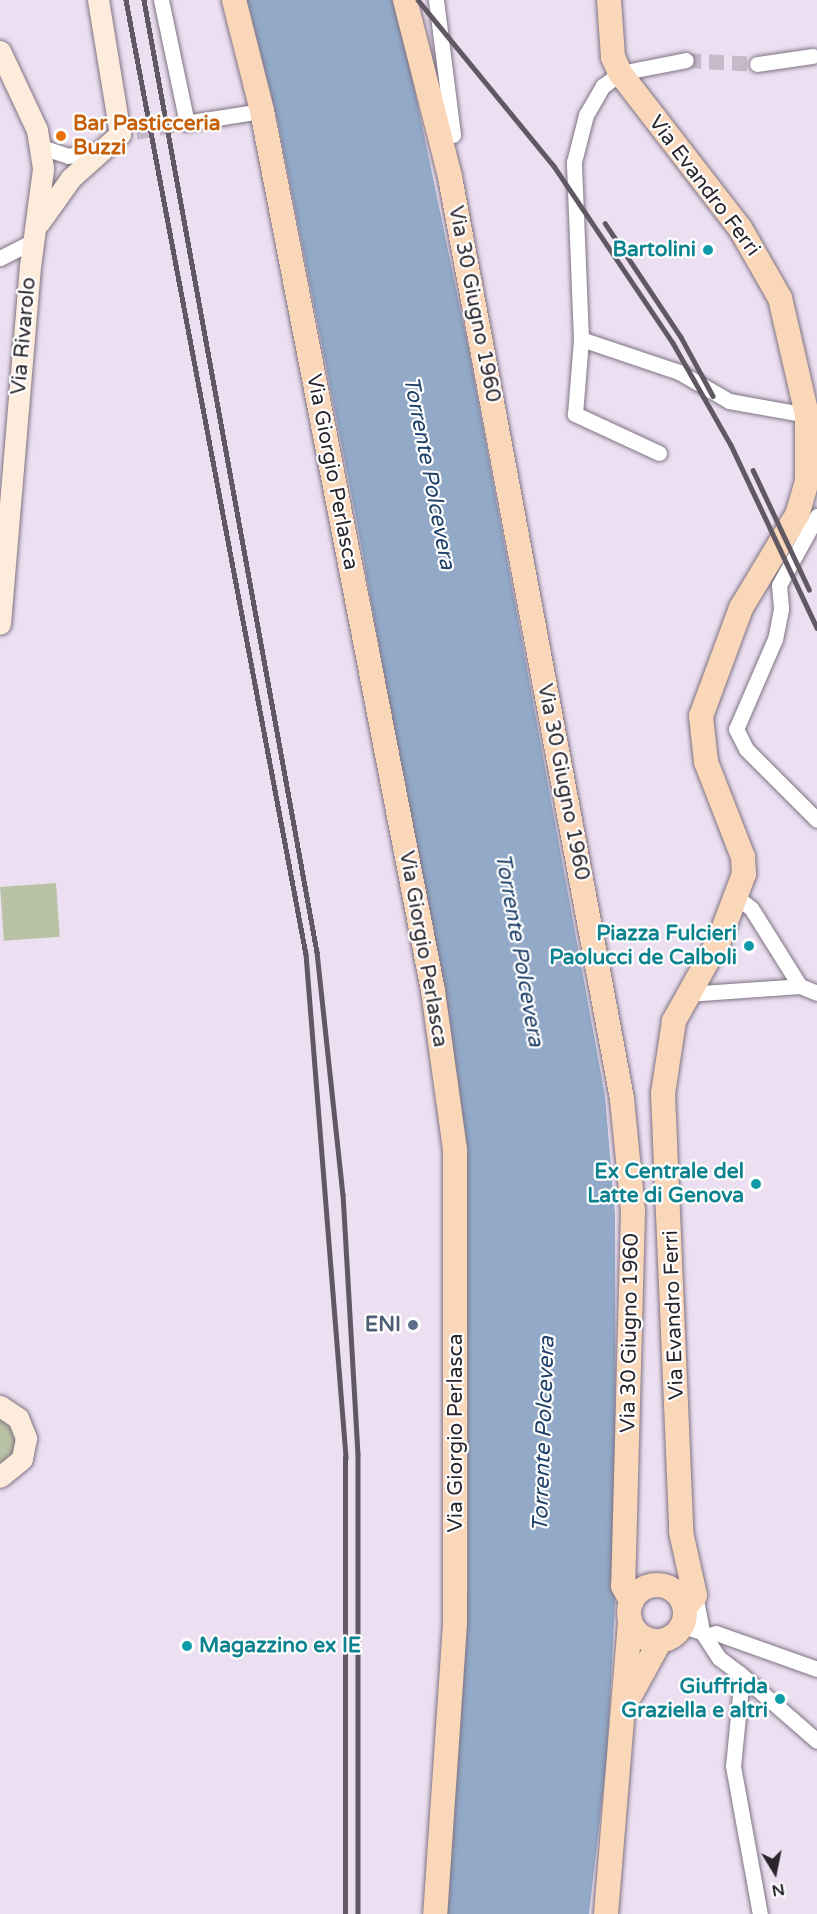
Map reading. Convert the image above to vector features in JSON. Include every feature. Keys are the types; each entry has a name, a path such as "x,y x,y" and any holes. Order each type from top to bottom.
{"main road":[{"path":"98,0 121,138"},
{"name":"Via Giorgio Perlasca","path":"234,0 262,111 433,991 455,1150 455,1624 435,1914"},
{"name":"Via 30 Giugno 1960","path":"405,0 450,177 622,1100 633,1211 625,1573 644,1599"},
{"name":"Via Evandro Ferri","path":"609,0 613,57 620,73 756,252 782,306 807,414 812,509 741,608 701,716 706,762 743,857 738,898 674,1021 663,1094 684,1548 694,1619"},
{"path":"0,51 41,147"},
{"name":"Via Rivarolo","path":"34,235 62,189 89,163 121,138"},
{"name":"Via Rivarolo","path":"0,624 41,147"},
{"path":"0,1406 18,1418 26,1438 22,1459 0,1477"},
{"name":"Via Evandro Ferri","path":"644,1599 684,1548"},
{"path":"644,1599 694,1619"},
{"path":"644,1599 641,1636 660,1641"},
{"path":"606,1914 623,1716 644,1599"},
{"path":"623,1716 643,1664 660,1641 694,1619"}],"street":[{"path":"161,0 186,123 262,111"},
{"path":"436,0 453,135"},
{"path":"757,64 812,56"},
{"path":"659,453 575,414 582,339 574,162 585,115 603,86 620,73 686,60"},
{"path":"41,147 68,156 121,138"},
{"path":"0,258 34,235"},
{"path":"582,339 679,372 729,401 807,414"},
{"path":"812,509 778,585 780,622 736,729 746,749 817,820"},
{"path":"738,898 751,908 800,986"},
{"path":"687,994 800,986 817,993"},
{"path":"694,1619 717,1633 817,1669"},
{"path":"694,1619 719,1658 817,1741"},
{"path":"739,1673 735,1788 760,1914"},
{"path":"617,1914 627,1742 623,1716"}],"green space":[{"path":"56,883 60,937 4,941 0,887"},
{"path":"0,1410 22,1441 0,1473"}],"water":[{"name":"Torrente Polcevera","path":"247,0 396,0 469,351 605,1096 615,1215 616,1586 607,1757 589,1914 445,1914 468,1582 467,1223 398,754 358,528 278,123"}],"tunnel":[{"path":"686,60 757,64"},
{"path":"136,132 185,123"}],"railway":[{"path":"126,0 306,954 346,1457 345,1914"},
{"path":"144,0 317,952 343,1194 358,1454 358,1914"},
{"path":"418,0 554,166 673,343 731,445 817,628"},
{"path":"605,223 681,337 713,396"},
{"path":"753,470 809,589"}],"place":[{"name":"Bar Pasticceria Buzzi","path":"61,136"},
{"name":"Bartolini","path":"708,250"},
{"name":"Piazza Fulcieri Paolucci de Calboli","path":"749,946"},
{"name":"Ex Centrale del Latte di Genova","path":"756,1184"},
{"name":"ENI","path":"413,1325"},
{"name":"Magazzino ex IE","path":"187,1646"},
{"name":"Giuffrida Graziella e altri","path":"780,1699"}]}
